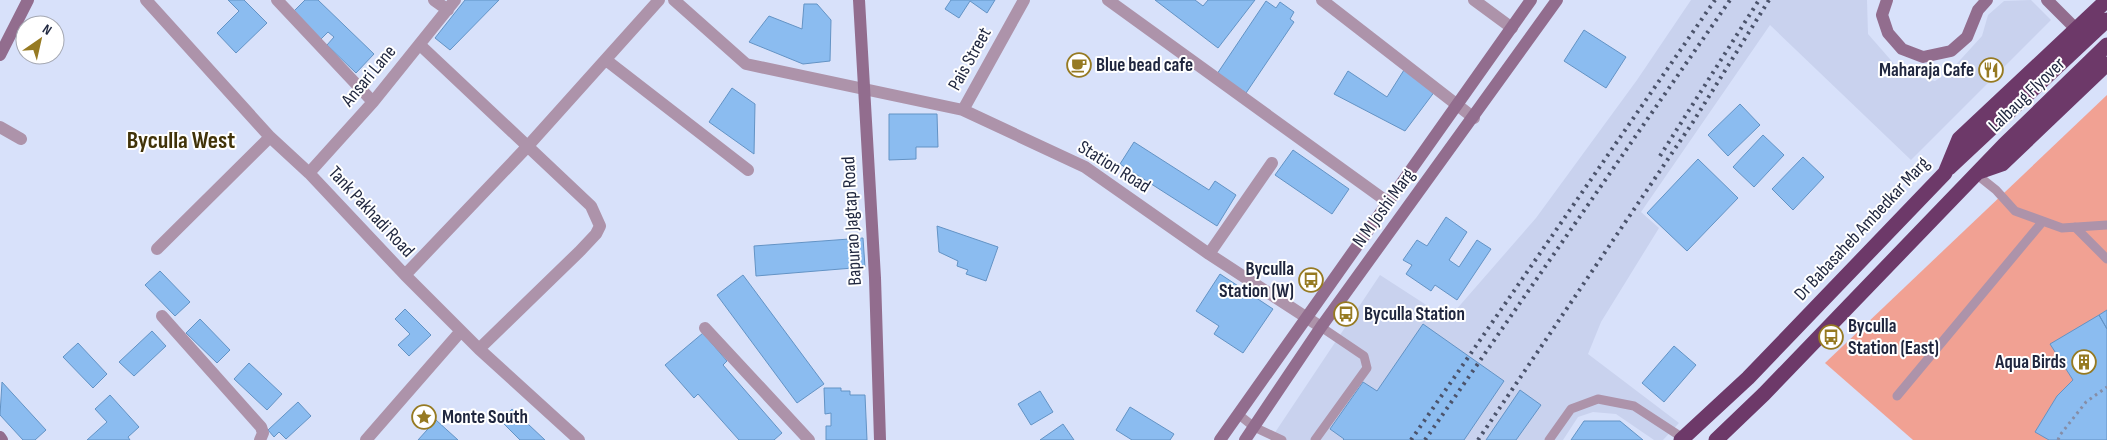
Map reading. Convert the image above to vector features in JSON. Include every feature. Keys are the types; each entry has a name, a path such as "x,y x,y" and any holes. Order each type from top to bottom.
{"highway":[{"name":"Dr Babasaheb Ambedkar Marg","path":"1682,439 1748,378 1945,173 1959,140 2107,0"},
{"name":"Lalbaug Flyover","path":"1945,173 2107,20"},
{"name":"Lalbaug Flyover","path":"1716,440 1764,394 2004,145 2107,45"},
{"path":"1976,174 2002,164 2107,64"}],"main road":[{"path":"0,55 28,0"},
{"name":"Bapurao Jagtap Road","path":"859,0 874,278 880,440"},
{"name":"N M Joshi Marg","path":"1220,440 1458,106 1531,0"},
{"path":"1536,0 1553,5"},
{"path":"1887,0 1882,15 1888,33 1902,49 1923,57 1951,51 1962,42 1967,37 1978,10 1987,0"},
{"path":"2047,0 2076,29"},
{"name":"N M Joshi Marg","path":"1245,440 1321,327 1474,118 1553,5"}],"street":[{"name":"Tank Pakhadi Road","path":"146,0 270,137 308,173 460,331 579,440"},
{"path":"277,0 373,102"},
{"path":"434,0 452,5"},
{"path":"405,275 527,147 659,0"},
{"name":"Station Road","path":"674,0 746,64 964,110 1086,167 1209,254 1321,327"},
{"name":"Pais Street","path":"964,110 1024,0"},
{"path":"1108,0 1389,203"},
{"path":"1322,0 1474,118"},
{"path":"1474,0 1512,28"},
{"name":"Ansari Lane","path":"308,173 373,102 452,5"},
{"path":"420,45 591,206 600,226 596,234 579,252 479,349"},
{"path":"606,60 748,170"},
{"path":"0,127 21,139"},
{"path":"157,249 270,137"},
{"path":"1209,254 1272,163"},
{"path":"162,316 261,427 263,433 260,440"},
{"path":"706,328 809,440"},
{"path":"366,440 460,331"}],"lane":[{"path":"1976,174 1996,190 2015,211 2062,228 2107,225"},
{"path":"1898,396 2043,221"},
{"path":"2075,227 2107,259"},
{"path":"1315,440 1367,368 1364,356 1321,327"},
{"path":"1549,440 1571,408 1598,399 1634,406 1682,439"},
{"path":"1238,414 1254,427 1282,440"}],"path":[{"path":"2058,440 2086,402 2107,387"}],"shaded area":[{"path":"1691,0 1867,0 1868,34 1903,74 1935,81 1951,70 1982,36 1988,15 2004,1 2031,0 2051,20 1911,160 1770,25 1641,212 1659,228 1601,322 1588,354 1679,423 1663,440 1654,440 1616,414 1593,412 1578,417 1563,440 1270,440 1380,275 1448,319 1536,218 1637,80"},
{"path":"2107,95 2107,440 1913,440 1825,363"}],"building":[{"path":"228,0 244,0 267,23 236,53 217,33 239,11"},
{"path":"305,0 318,0 374,54 356,73 327,45 334,37 328,32 321,39 293,12"},
{"path":"465,0 499,0 450,50 435,38"},
{"path":"951,0 995,0 987,13 970,1 959,18 945,9"},
{"path":"1155,0 1195,0 1203,6 1208,0 1255,0 1218,48"},
{"path":"1266,1 1276,8 1280,2 1294,12 1290,19 1294,22 1246,93 1217,74"},
{"path":"804,4 817,4 831,20 830,61 803,64 749,42 769,16 802,29"},
{"path":"1584,30 1626,57 1606,88 1564,61"},
{"path":"1404,70 1435,91 1405,131 1334,94 1348,71 1387,97"},
{"path":"732,88 755,104 754,154 709,122"},
{"path":"1740,104 1760,125 1728,156 1708,135"},
{"path":"889,114 937,114 938,147 916,147 916,159 889,160"},
{"path":"1763,135 1784,155 1754,187 1733,167"},
{"path":"1134,142 1209,190 1215,181 1236,195 1217,226 1120,164"},
{"path":"1293,150 1349,189 1332,214 1275,175"},
{"path":"1803,157 1824,177 1793,210 1772,189"},
{"path":"1698,159 1738,198 1687,251 1647,213"},
{"path":"1446,217 1467,232 1449,260 1459,267 1477,240 1491,249 1457,300 1435,285 1431,291 1406,274 1412,265 1403,260 1417,240 1427,246"},
{"path":"937,226 998,247 986,281 966,274 968,270 957,266 958,261 939,252"},
{"path":"863,238 865,267 756,276 754,246"},
{"path":"160,271 190,302 175,316 145,285"},
{"path":"1220,274 1273,309 1243,353 1214,334 1219,326 1196,311"},
{"path":"743,275 824,384 797,403 717,295"},
{"path":"405,309 431,335 409,356 398,345 410,334 395,319"},
{"path":"2107,310 2107,329 2099,315"},
{"name":"Aqua Birds","path":"2099,315 2107,329 2107,440 2049,440 2035,432 2057,396 2073,380 2050,344"},
{"path":"200,319 230,350 217,363 186,333"},
{"path":"1423,324 1504,381 1464,440 1343,440 1330,429 1363,382 1377,391"},
{"path":"152,331 166,346 134,376 119,362"},
{"path":"703,333 727,361 723,365 782,433 774,440 739,440 698,394 694,398 665,365"},
{"path":"78,343 107,374 93,388 63,357"},
{"path":"1674,346 1696,365 1664,402 1642,383"},
{"path":"249,363 282,394 267,410 234,379"},
{"path":"2,382 46,430 35,440 23,440 0,415"},
{"path":"824,388 841,388 841,391 850,391 850,395 865,395 867,440 826,440 826,426 831,426 831,413 825,414"},
{"path":"1520,390 1541,405 1516,440 1486,440"},
{"path":"1040,391 1053,412 1031,425 1018,404"},
{"path":"110,395 139,427 128,437 130,440 87,440 107,422 95,409"},
{"path":"298,402 311,416 286,439 279,432 274,437 268,430"},
{"path":"1130,407 1174,434 1170,440 1132,440 1116,430"},
{"path":"512,409 545,440 520,440 501,421"},
{"path":"436,420 458,440 418,440"},
{"path":"1584,421 1620,421 1643,440 1571,440"},
{"path":"1063,424 1074,440 1040,440"}],"railway":[{"path":"1411,440 1715,0"},
{"path":"1425,440 1730,0"},
{"path":"1660,156 1759,0"},
{"path":"1478,440 1693,122 1769,0"}],"place":[{"name":"Blue bead cafe","path":"1079,65"},
{"name":"Maharaja Cafe","path":"1991,70"},
{"name":"Byculla Station (W)","path":"1311,280"},
{"name":"Byculla Station","path":"1346,314"},
{"name":"Byculla Station (East)","path":"1831,337"},
{"name":"Aqua Birds","path":"2084,362"},
{"name":"Monte South","path":"424,417"}],"district":[{"name":"Byculla West","path":"181,140"}]}
